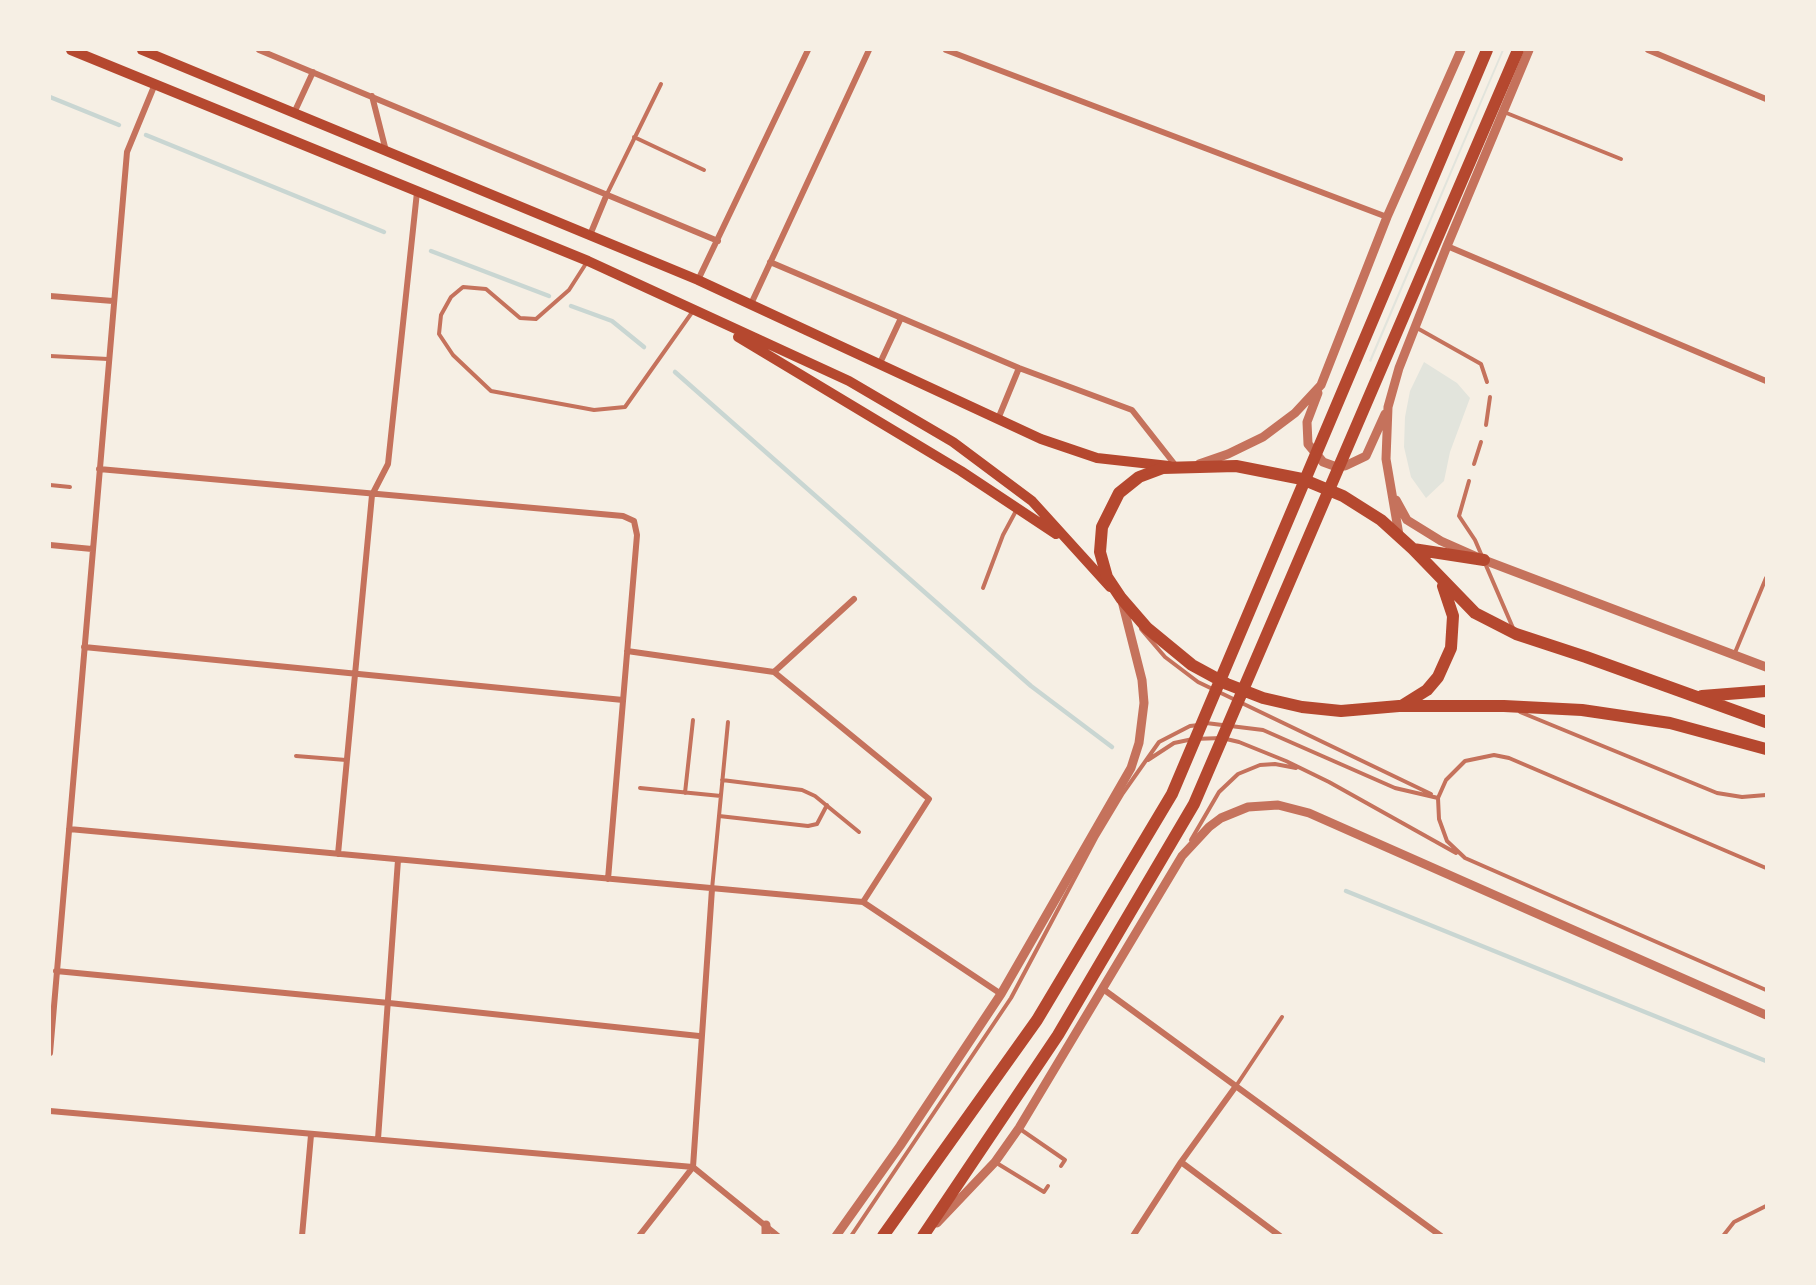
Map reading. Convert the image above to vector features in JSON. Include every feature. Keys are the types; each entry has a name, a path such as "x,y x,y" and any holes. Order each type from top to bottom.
{"main road":[{"path":"71,50 588,261 849,381 953,442 1032,501 1147,628 1176,654 1209,675 1245,692 1282,703 1321,710 1360,711 1399,706 1504,706 1626,715 1714,734 1767,749"},
{"path":"144,50 698,280 1041,439 1097,458 1176,466 1247,467 1302,479 1343,496 1399,535 1475,613 1516,634 1767,722"},
{"path":"883,1236 1037,1020 1172,794 1487,50"},
{"path":"924,1236 1058,1035 1194,804 1505,75 1518,50"},
{"path":"694,311 852,404 1071,544"},
{"path":"1121,598 1102,565 1100,540 1106,515 1119,493 1134,481 1150,471 1176,466"},
{"path":"1413,549 1484,561"},
{"path":"1399,706 1427,690 1438,677 1451,648 1453,616 1449,600 1433,572"},
{"path":"1698,696 1767,691"}],"street":[{"path":"259,50 718,241"},
{"path":"698,280 808,50"},
{"path":"751,304 869,50"},
{"path":"946,50 1387,217"},
{"path":"1461,50 1387,217 1307,422 1306,433 1314,454 1334,466 1356,463 1366,456 1372,446 1414,327 1529,50"},
{"path":"1648,50 1767,99"},
{"path":"294,113 314,72"},
{"path":"50,1053 127,152 155,84"},
{"path":"372,96 386,151"},
{"path":"338,854 372,495 388,464 417,192"},
{"path":"590,235 607,194"},
{"path":"1447,246 1767,381"},
{"path":"770,262 1019,368 1132,411 1176,466"},
{"path":"50,296 114,301"},
{"path":"880,363 901,318"},
{"path":"998,418 1019,368"},
{"path":"1191,466 1228,454 1263,437 1295,414 1321,385"},
{"path":"1388,406 1386,459 1399,535"},
{"path":"99,469 623,516 634,521 637,535 608,879"},
{"path":"1394,496 1407,520 1441,541 1484,561 1767,668"},
{"path":"50,545 92,549"},
{"path":"836,1236 900,1146 1001,994 1118,791 1139,743 1144,703 1142,680 1121,598"},
{"path":"774,672 854,599"},
{"path":"84,647 355,671 623,699"},
{"path":"627,651 774,672 929,799 863,902"},
{"path":"924,1236 995,1162 1019,1128 1182,856 1209,827 1232,812 1268,804 1298,809 1767,1015"},
{"path":"69,829 863,902 1001,994"},
{"path":"378,1139 398,860"},
{"path":"639,1236 693,1167 699,1036 712,889"},
{"path":"50,937 59,938"},
{"path":"56,971 699,1036"},
{"path":"1103,989 1441,1236"},
{"path":"1133,1236 1181,1162 1236,1086"},
{"path":"50,1111 693,1167 778,1236"},
{"path":"302,1236 311,1135"},
{"path":"1181,1162 1280,1236"},
{"path":"766,1225 766,1236"}],"lane":[{"path":"607,194 661,84"},
{"path":"1503,112 1621,159"},
{"path":"634,137 704,170"},
{"path":"588,261 569,290 536,319 520,318 486,289 464,287 451,297 441,315 439,334 453,355 491,391 594,410 624,407 694,311"},
{"path":"1414,327 1481,364 1487,382"},
{"path":"50,356 108,359"},
{"path":"1486,425 1490,397"},
{"path":"1474,464 1481,442"},
{"path":"1469,481 1459,516 1475,540 1516,634"},
{"path":"50,485 70,487"},
{"path":"983,588 1003,535 1018,508"},
{"path":"1734,656 1767,578"},
{"path":"1121,598 1148,639 1181,670 1198,682 1283,725 1343,750 1438,798"},
{"path":"1504,706 1717,793 1742,797 1767,795"},
{"path":"685,793 693,720"},
{"path":"712,889 728,722"},
{"path":"851,1236 1011,998 1096,838 1159,742 1190,726 1208,723 1246,726 1263,730 1328,757 1395,788 1438,798"},
{"path":"1145,762 1174,743 1193,739 1222,738 1255,747 1302,769 1465,858 1767,990"},
{"path":"1465,858 1447,841 1439,819 1438,798 1446,780 1465,761 1494,755 1509,758 1767,868"},
{"path":"296,756 347,760"},
{"path":"1182,856 1219,792 1238,774 1260,765 1275,764 1302,769"},
{"path":"722,780 795,788 815,796 859,832"},
{"path":"640,788 721,796"},
{"path":"719,816 808,825 817,824 827,805"},
{"path":"1236,1086 1282,1017"},
{"path":"1019,1128 1065,1160 1061,1166"},
{"path":"995,1162 1044,1192 1048,1186"},
{"path":"1723,1236 1734,1222 1767,1206"}],"shaded area":[{"path":"1502,50 1504,50 1371,362 1369,361"},
{"path":"1424,362 1457,383 1470,398 1450,452 1444,481 1426,498 1411,477 1404,447 1405,417 1410,391"}],"waterway":[{"path":"50,97 119,125"},
{"path":"146,135 384,232"},
{"path":"431,251 549,296"},
{"path":"571,306 612,321 644,347"},
{"path":"675,372 1031,686 1112,747"},
{"path":"1346,891 1766,1061"}]}
